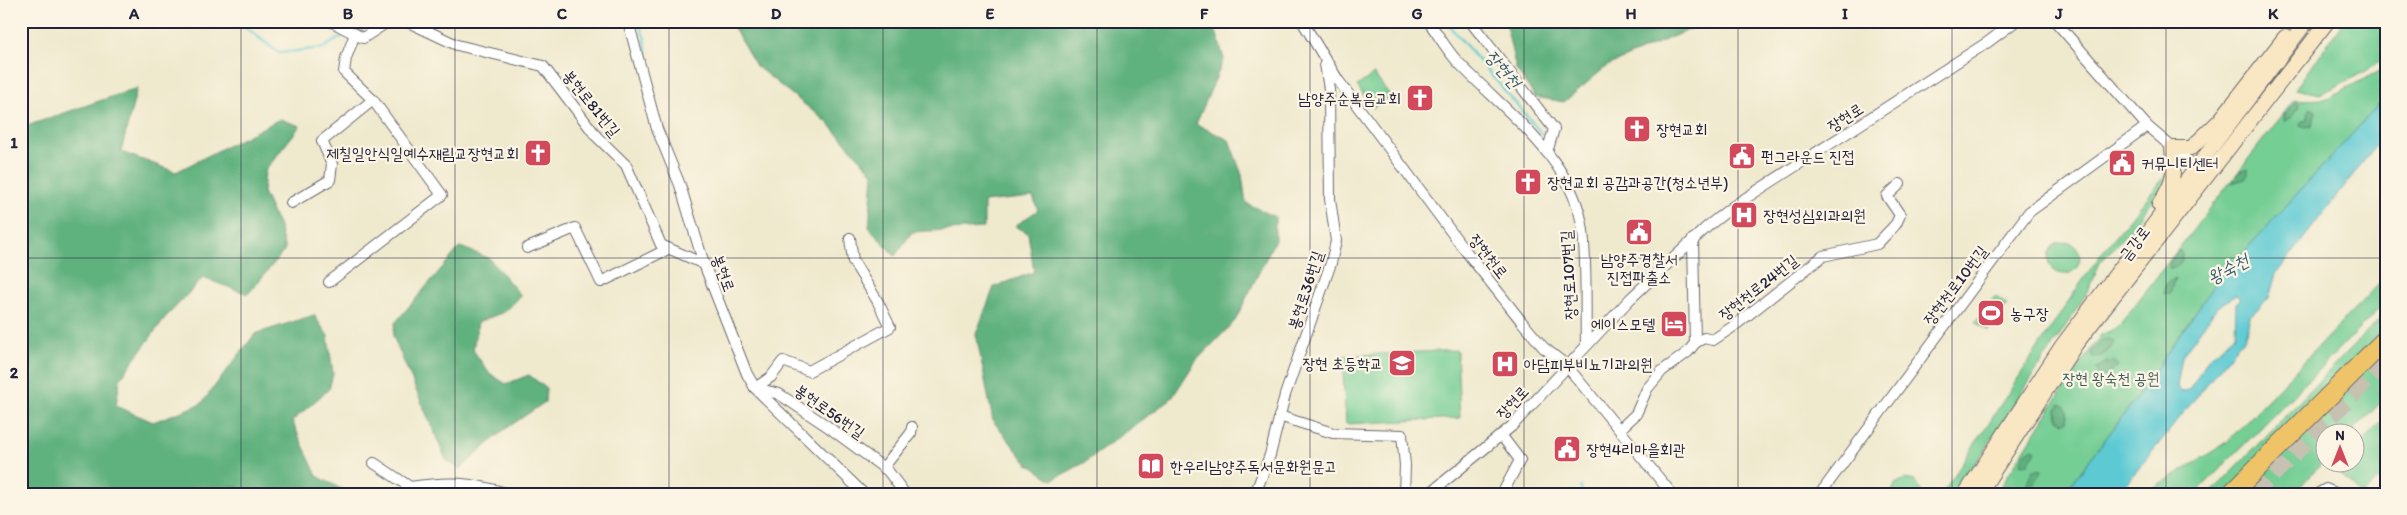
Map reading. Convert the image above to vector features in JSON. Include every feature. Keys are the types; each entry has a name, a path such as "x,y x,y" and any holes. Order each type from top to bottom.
{"highway":[{"path":"2231,494 2386,339"}],"main road":[{"path":"2134,249 2172,185 2174,168 2172,148 2191,148 2220,120 2257,70 2298,21"},
{"name":"금강로","path":"1979,494 2076,344 2202,172 2307,21"},
{"name":"금강로","path":"1965,494 2061,347 2134,249 2202,172 2328,21"}],"street":[{"path":"330,21 363,38 389,21"},
{"name":"봉현로81번길","path":"406,21 457,45 543,66 596,137 626,165 661,246 668,249"},
{"name":"봉현로","path":"628,21 657,129 680,185 704,264 755,388 864,494"},
{"name":"장현천로","path":"1302,21 1338,80 1398,163 1517,315 1543,346 1566,365 1672,494"},
{"name":"장현로107번길","path":"1428,21 1456,60 1546,152 1560,170 1571,190 1583,230 1586,345"},
{"path":"1470,21 1554,129 1546,152"},
{"name":"장현로","path":"1429,494 1501,435 1566,365 1693,239 1732,207 1940,73 2016,21"},
{"path":"2055,21 2147,126 2202,172"},
{"path":"329,282 442,195 373,100 344,72 346,58 355,34"},
{"name":"봉현로36번길","path":"1254,494 1270,455 1279,416 1331,263 1336,241 1330,199 1328,86 1324,58"},
{"path":"1328,86 1338,80"},
{"path":"291,203 330,180 332,164 322,141 373,100"},
{"name":"장현천로10번길","path":"1820,494 2029,212 2147,126"},
{"name":"장현천로24번길","path":"1694,343 1704,338 1713,340 1734,326 1823,256 1877,244 1896,224 1900,215 1887,196 1900,184"},
{"path":"527,248 576,228 601,282 668,249 704,264"},
{"path":"755,388 771,377 783,360 809,371 890,327 878,302 853,261 850,238"},
{"path":"1620,429 1636,414 1647,389 1657,377 1688,352 1694,343 1693,239"},
{"name":"봉현로56번길","path":"755,388 779,394 883,468 905,494"},
{"path":"1279,416 1332,433 1402,435 1405,465 1404,494"},
{"path":"883,468 911,434 912,427"},
{"name":"장현로","path":"1501,435 1520,460 1502,494"},
{"path":"374,463 410,487 442,482 481,486 509,494"},
{"path":"2317,494 2326,489 2338,494"}],"green space":[{"path":"730,21 1213,21 1224,59 1196,124 1229,140 1242,175 1246,203 1275,217 1275,240 1235,321 1195,362 1172,398 1084,463 1052,480 1027,463 993,421 976,334 994,287 1034,272 1028,233 1015,226 1038,210 1033,197 984,202 984,228 912,232 895,256 869,228 873,173 828,123 756,66"},
{"path":"1505,21 1708,21 1607,66 1564,102 1535,97 1516,69"},
{"path":"2344,21 2386,21 2386,56 2366,71 2321,94 2295,89"},
{"name":"장현 왕숙천 공원","path":"2384,69 2386,71 2386,97 2217,281 2138,396 2064,494 1996,494 2072,375 2101,335 2117,328 2294,100 2325,99"},
{"path":"1374,74 1390,96 1373,108 1357,86"},
{"path":"137,88 121,152 176,172 280,119 300,126 265,171 263,192 279,227 285,250 248,294 203,278 164,319 120,379 116,406 153,422 201,404 255,334 314,315 328,336 333,374 329,389 292,421 317,476 351,494 245,494 238,487 230,485 225,494 21,494 21,128"},
{"path":"2297,101 2299,104 2296,112 2290,119 2284,121 2284,115"},
{"path":"2309,108 2316,111 2312,125 2306,127 2300,125 2301,122 2308,119"},
{"path":"2248,168 2248,174 2245,179 2232,183 2240,171"},
{"path":"2167,174 2167,182 2132,227 2100,263 2085,296 1956,494 1942,494 2104,250"},
{"path":"2064,242 2070,243 2075,247 2079,252 2079,264 2075,269 2070,273 2064,274 2058,273 2053,269 2049,264 2048,258 2049,252 2053,247 2058,243"},
{"path":"460,247 489,258 521,296 504,312 478,322 473,350 489,373 506,384 529,375 546,388 545,402 504,430 460,469 446,460 393,336 395,323"},
{"path":"2179,250 2182,254 2181,262 2175,267 2169,268 2170,262"},
{"path":"2386,276 2386,302 2195,494 2145,494 2226,443"},
{"path":"2175,279 2170,293 2164,295 2165,284"},
{"name":"농구장","path":"1995,296 2007,305 1988,331 1975,322"},
{"path":"2386,312 2386,397 2362,422 2314,422 2314,472 2293,494 2210,494"},
{"path":"2108,339 2114,341 2111,347 2103,355 2093,358 2091,353 2094,348 2100,342"},
{"path":"1457,350 1460,418 1346,424 1342,356"},
{"path":"2114,361 2118,366 2106,376 2098,374 2097,368 2107,362"},
{"path":"2061,404 2067,412 2067,422 2064,423 2059,419 2057,413 2057,409"},
{"path":"2386,418 2386,487 2378,480 2364,494 2361,494 2339,472 2364,472 2364,440"},
{"path":"2033,448 2036,452 2028,463 2021,463 2024,454"},
{"path":"2036,469 2042,470 2030,493 2027,484 2032,471"},
{"path":"1905,479 1915,481 1923,494 1891,494 1895,484"},
{"path":"230,485 238,487 245,494 225,494"}],"water":[{"path":"2386,97 2386,138 2377,144 2276,274 2269,298 2250,316 2245,337 2118,494 2064,494 2138,396 2217,281","holes":["2236,295 2241,299 2236,303 2235,335 2208,359 2190,389 2181,392 2177,387 2182,356 2217,307"]}],"waterway":[{"path":"237,21 279,53 323,48 343,36"},
{"path":"355,26 361,21"},
{"path":"638,21 645,39 649,81"},
{"name":"장현천","path":"1445,21 1542,134"},
{"name":"장현천","path":"1581,487 1582,494"}],"tunnel":[{"path":"2252,494 2386,360"}],"place":[{"name":"남양주순복음교회","path":"1420,98"},
{"name":"장현교회","path":"1637,129"},
{"name":"제칠일안식일예수재림교장현교회","path":"538,153"},
{"name":"펀그라운드 진접","path":"1742,156"},
{"name":"커뮤니티센터","path":"2122,163"},
{"name":"장현교회 공감과공간(청소년부)","path":"1528,182"},
{"name":"장현성심외과의원","path":"1744,215"},
{"name":"남양주경찰서 진접파출소","path":"1639,232"},
{"name":"농구장","path":"1991,313"},
{"name":"에이스모텔","path":"1674,324"},
{"name":"장현 초등학교","path":"1402,363"},
{"name":"아담피부비뇨기과의원","path":"1505,364"},
{"name":"장현4리마을회관","path":"1567,449"},
{"name":"한우리남양주독서문화원문고","path":"1151,466"}],"water label":[{"name":"왕숙천","path":"2228,269"}]}
